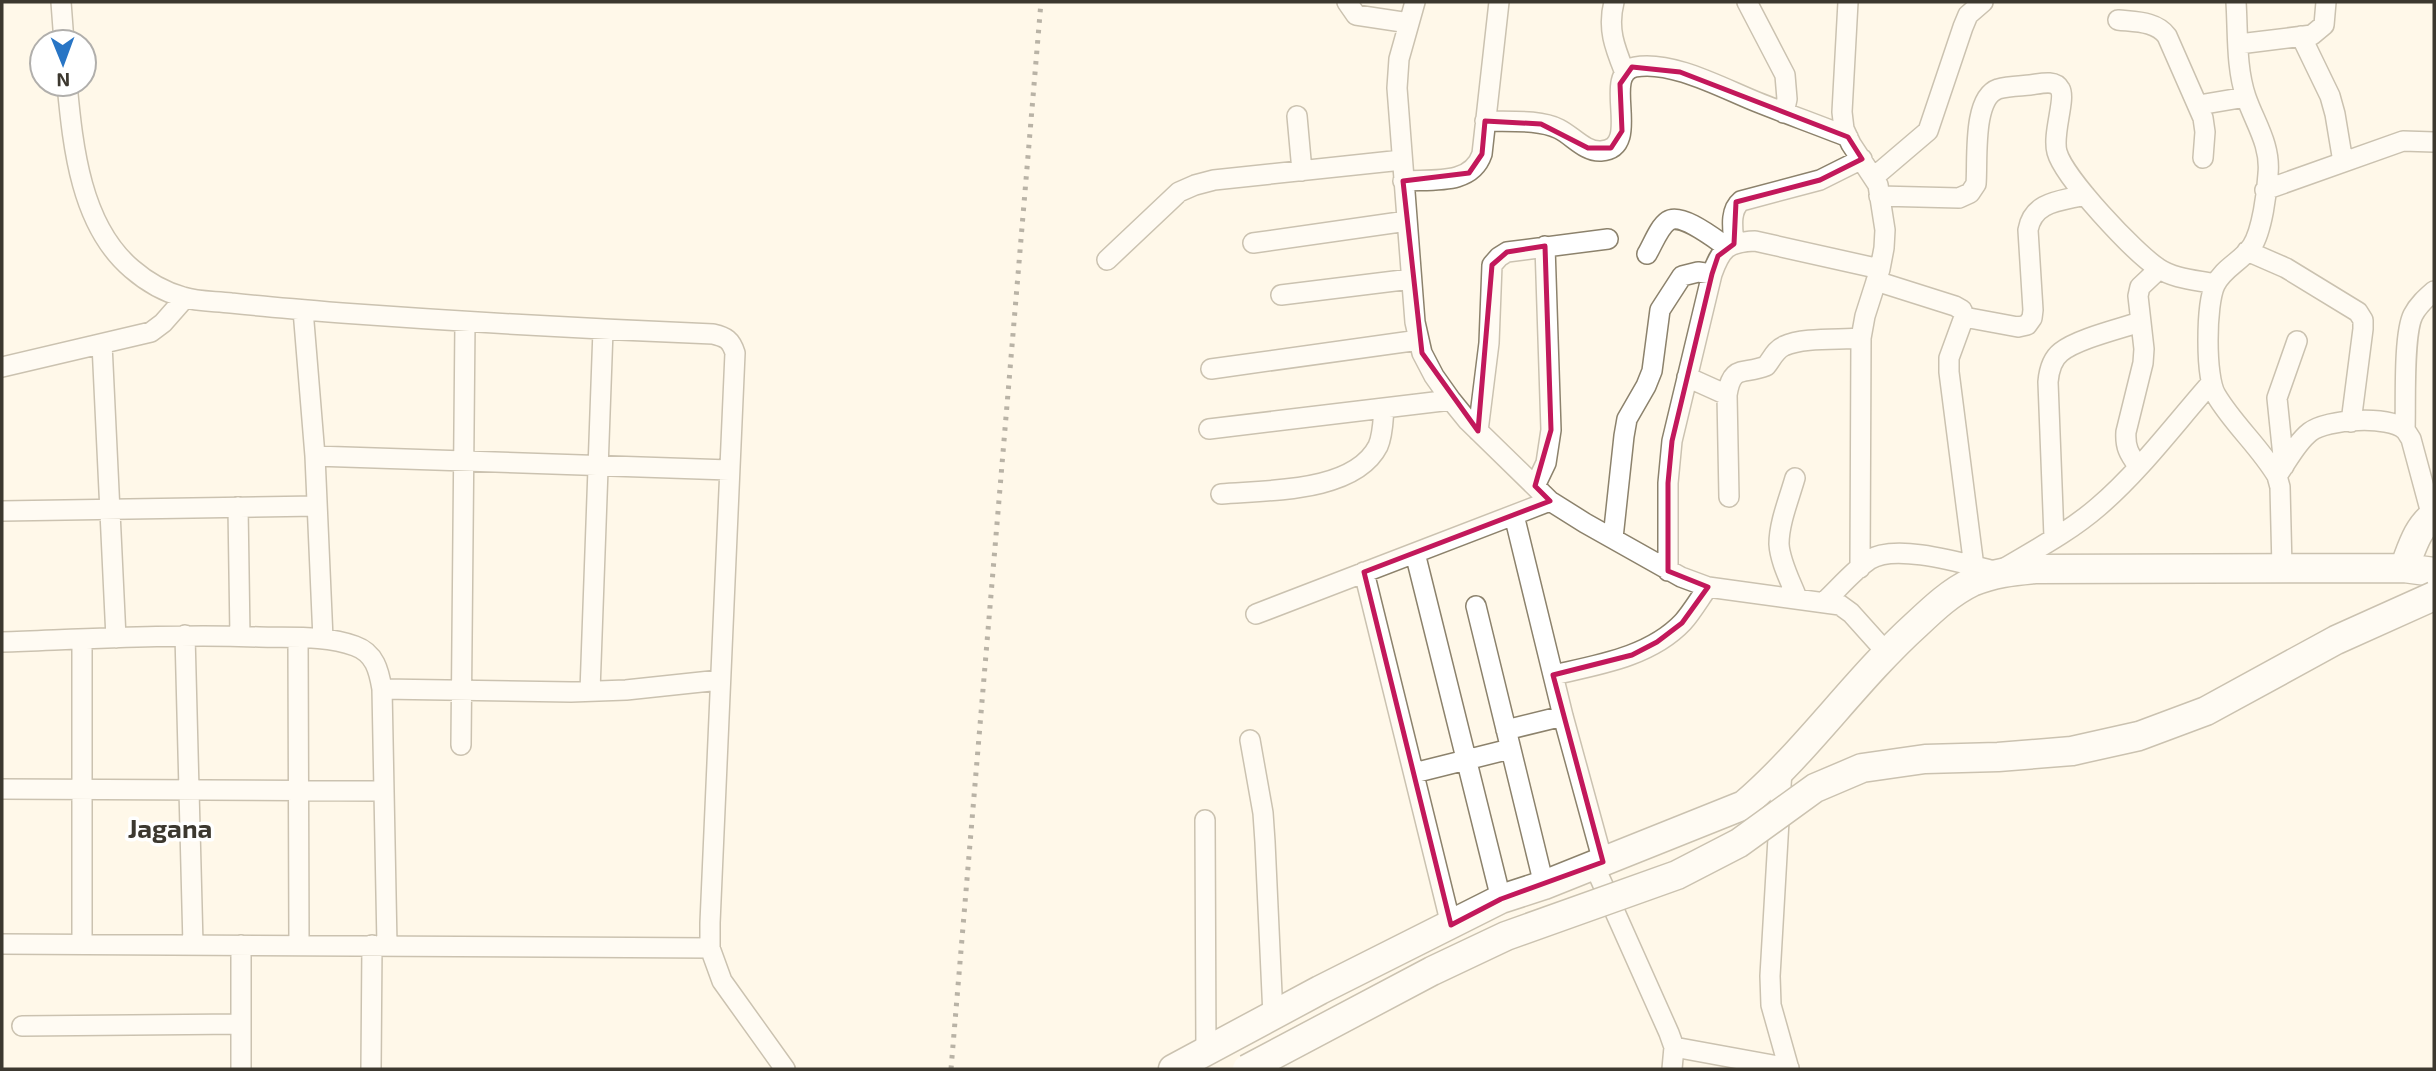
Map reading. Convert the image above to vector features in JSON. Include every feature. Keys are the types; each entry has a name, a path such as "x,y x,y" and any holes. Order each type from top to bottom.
{"street":[{"path":"61,2 63,28"},
{"path":"1347,2 1356,15 1409,23"},
{"path":"1415,2 1399,59 1397,89 1411,279 1415,322 1422,354 1451,400 1550,501 1668,571 1708,587 1840,605 1851,613 1886,652"},
{"path":"1404,181 1458,178 1478,165 1482,154 1499,2"},
{"path":"1614,2 1610,23 1611,40 1625,73"},
{"path":"1747,2 1785,75 1787,99 1784,113"},
{"path":"1848,2 1842,111 1848,136 1874,177 1885,230 1884,248 1861,338 1860,568"},
{"path":"1874,177 1928,131 1963,27 1975,7 1983,2"},
{"path":"2236,2 2240,67 2246,97 2264,138 2268,172 2259,227 2252,246 2224,271 2215,284 2209,302 2208,370 2216,394 2280,471"},
{"path":"2239,44 2312,35 2324,25 2326,2"},
{"path":"2118,20 2161,29 2167,36 2199,105 2205,132 2203,158"},
{"path":"2301,36 2330,96 2343,162"},
{"path":"1485,121 1549,125 1588,148 1601,151 1611,148 1619,141 1622,131 1620,84 1625,73 1632,67 1666,68 1848,136"},
{"path":"1879,196 1959,198 1970,193 1976,184 1980,113 1989,95 1997,89 2055,84 2061,89 2063,98 2054,134 2057,153 2065,170 2141,255 2159,269 2173,276 2215,284"},
{"path":"2199,105 2246,97"},
{"path":"69,98 83,181 97,225 112,249 133,270 155,285 185,298 466,322 713,334 725,337 732,343 734,353 710,948 722,981 785,1069"},
{"path":"1297,116 1302,171"},
{"path":"2265,190 2403,141 2430,136"},
{"path":"1730,245 1735,205 1741,201 1820,180 1862,159"},
{"path":"1107,260 1179,192 1195,184 1402,160"},
{"path":"1964,317 2018,327 2027,325 2033,310 2028,230 2030,216 2049,204 2085,195"},
{"path":"1647,254 1665,223 1672,218 1683,220 1730,245"},
{"path":"1253,243 1407,221"},
{"path":"1478,430 1489,343 1492,265 1507,252 1608,239"},
{"path":"1668,571 1669,461 1712,274 1718,256 1730,245 1755,241 1878,275 1962,310 1964,324 1949,358 1949,372 1986,569"},
{"path":"1535,486 1546,463 1551,430 1545,246"},
{"path":"2247,251 2286,268 2358,312 2363,329 2351,422"},
{"path":"2138,466 2128,453 2126,432 2143,363 2138,296 2140,287 2159,269"},
{"path":"1613,538 1625,428 1651,371 1660,310 1682,276 1698,272 1712,274"},
{"path":"1281,295 1411,279"},
{"path":"2404,568 2418,532 2433,516 2416,451 2405,430 2407,335 2411,318 2419,304 2434,291"},
{"path":"2,367 151,332 163,323 185,298"},
{"path":"303,310 315,456 323,639"},
{"path":"461,745 462,461 466,322"},
{"path":"2054,537 2048,382 2052,363 2072,345 2140,322"},
{"path":"590,691 603,330"},
{"path":"1729,497 1727,395 1729,382 1734,374 1766,366 1775,352 1797,342 1861,338"},
{"path":"1211,369 1419,340"},
{"path":"2282,568 2277,398 2297,341"},
{"path":"102,344 116,638"},
{"path":"1687,377 1727,395"},
{"path":"1173,1069 1320,989 1501,899 1599,864 1744,805 1782,769 1886,652 1947,597 1986,569 2054,537 2097,509 2211,383"},
{"path":"1209,429 1451,400"},
{"path":"1221,494 1304,486 1331,480 1353,471 1378,446 1384,408"},
{"path":"2280,471 2302,440 2312,430 2324,424 2381,422 2405,430"},
{"path":"315,456 729,470"},
{"path":"1795,478 1779,545 1797,598"},
{"path":"1256,614 1550,501"},
{"path":"2,511 317,506"},
{"path":"238,507 240,636"},
{"path":"1514,515 1599,864 1674,1047 1672,1069"},
{"path":"1415,553 1501,899"},
{"path":"1824,602 1870,559 1907,553 1986,569 2404,568 2434,572"},
{"path":"1364,572 1451,925"},
{"path":"1553,675 1632,655 1657,642 1682,623 1708,587"},
{"path":"1247,1069 1432,971 1506,936 1677,875 1739,844 1815,788 1862,768 1925,759 2072,751 2138,736 2206,711 2336,640 2434,596"},
{"path":"1476,606 1544,885"},
{"path":"185,635 192,945"},
{"path":"2,642 185,635 323,639 357,647 373,659 382,689 384,791 379,945 371,1069"},
{"path":"298,638 299,945"},
{"path":"82,639 82,944"},
{"path":"382,689 590,691 720,680"},
{"path":"1414,773 1465,760 1563,716"},
{"path":"1250,740 1264,832 1273,1016"},
{"path":"1674,1047 1789,1069 1771,1005 1770,976 1782,769"},
{"path":"2,789 384,791"},
{"path":"1205,820 1206,1052"},
{"path":"2,944 710,948"},
{"path":"241,945 241,1069"},
{"path":"22,1026 241,1024"}],"highlighted area":[{"path":"1632,67 1680,72 1848,137 1862,159 1820,180 1736,202 1734,244 1718,256 1712,274 1672,441 1668,483 1668,571 1708,587 1682,623 1657,642 1632,655 1553,675 1603,862 1501,899 1451,925 1364,572 1550,501 1535,486 1551,430 1545,246 1507,252 1492,265 1478,431 1422,353 1403,181 1469,173 1482,154 1485,121 1541,124 1588,148 1611,148 1622,131 1620,84"}],"railway":[{"path":"951,1069 1041,2"}],"district":[{"name":"Jagana","path":"170,829"}]}
